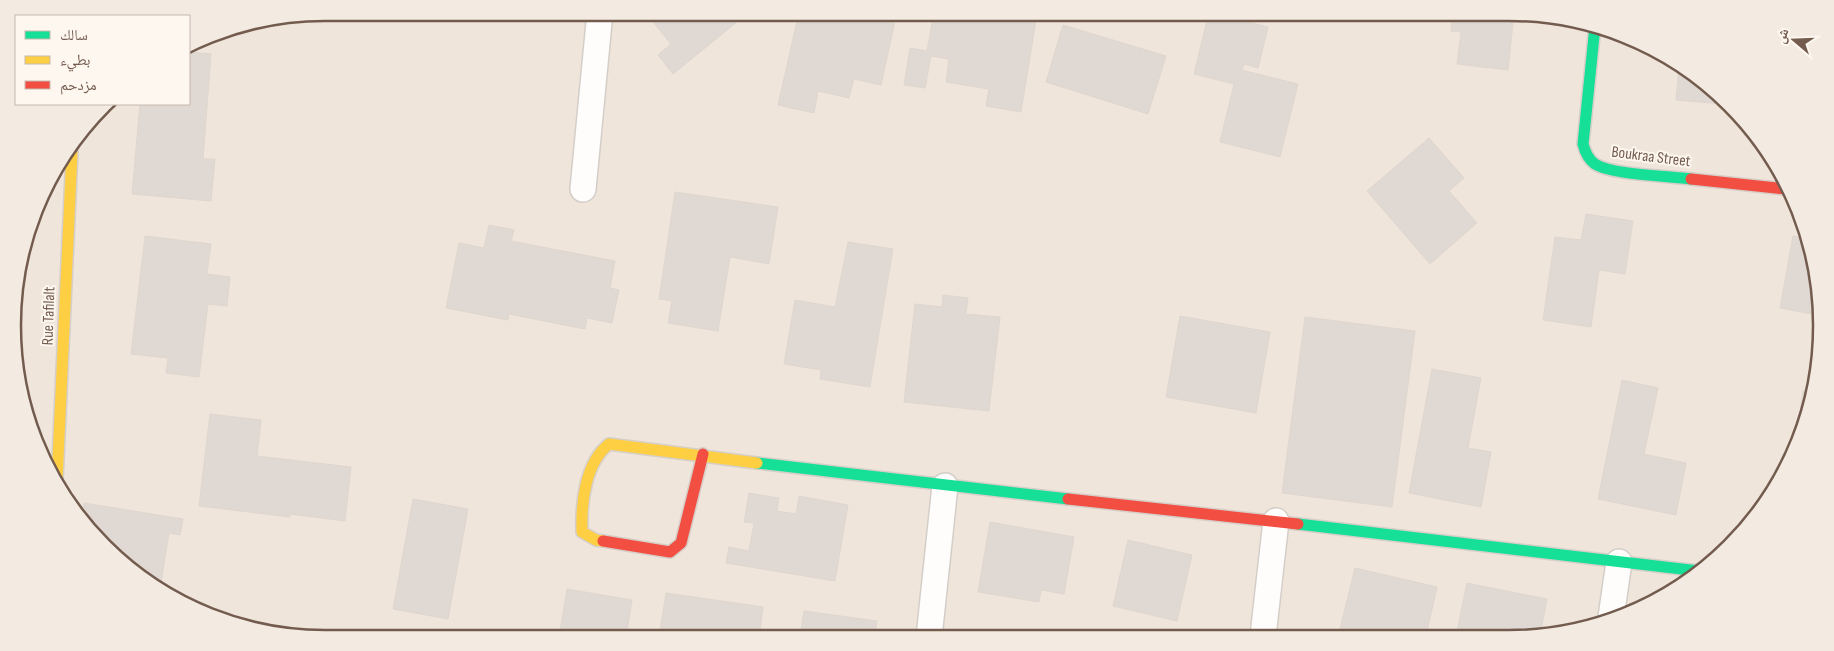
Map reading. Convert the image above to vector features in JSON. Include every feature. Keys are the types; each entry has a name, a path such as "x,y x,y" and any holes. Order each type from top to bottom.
{"street":[{"path":"583,189 599,21"},
{"name":"Boukraa Street","path":"1594,34 1583,144 1587,158 1597,167 1780,188"},
{"name":"Rue Tafilalt","path":"58,469 72,158"},
{"path":"703,454 683,537 676,548 670,552 596,540 582,532 581,521 592,468 602,449 610,444 703,454 945,486 1276,521 1690,570"},
{"path":"930,630 945,486"},
{"path":"1264,630 1276,521"},
{"path":"1612,612 1618,562"}],"shaded area":[{"path":"326,21 1509,21 1568,27 1625,44 1678,73 1724,110 1761,156 1790,209 1807,266 1813,326 1807,385 1790,442 1772,478 1750,511 1724,541 1694,567 1661,589 1625,607 1568,624 1509,630 326,630 266,624 209,607 173,589 140,567 110,541 84,511 62,478 37,423 27,385 21,326 27,266 44,209 73,156 110,110 116,105 190,105 190,54 228,37 286,24"}],"building":[{"path":"652,21 737,22 673,74 658,55 671,44"},
{"path":"797,21 895,21 881,85 854,79 849,98 818,91 814,113 778,105"},
{"path":"932,21 1036,21 1021,112 986,106 989,89 946,82 949,59 931,56 925,88 904,85 910,48 927,51"},
{"path":"1207,21 1244,21 1268,27 1258,68 1244,64 1242,70 1298,84 1280,157 1220,142 1234,84 1194,74"},
{"path":"1452,21 1513,21 1508,70 1457,64 1461,32 1451,31"},
{"path":"1063,25 1166,56 1148,114 1046,82"},
{"path":"190,54 211,54 203,159 215,159 211,201 132,194 140,105 190,105"},
{"path":"1678,73 1716,103 1676,100"},
{"path":"1429,138 1464,178 1449,191 1477,223 1430,264 1367,191"},
{"path":"675,192 778,207 769,264 730,257 718,331 668,323 672,301 659,299"},
{"path":"1586,214 1633,221 1625,274 1599,270 1591,327 1543,320 1555,237 1581,240"},
{"path":"489,225 514,230 511,241 615,261 610,288 619,290 612,323 587,318 585,329 509,314 508,320 446,308 459,243 484,248"},
{"path":"145,236 211,244 207,274 230,277 227,306 208,304 199,377 166,373 168,358 131,354"},
{"path":"1793,236 1799,237 1807,266 1812,314 1780,308"},
{"path":"848,242 893,249 870,387 820,379 821,370 784,364 795,300 835,307"},
{"path":"943,295 968,298 966,314 1000,317 989,411 904,402 915,304 942,307"},
{"path":"1180,316 1270,332 1256,413 1166,397"},
{"path":"1305,317 1415,331 1392,507 1282,493"},
{"path":"1432,369 1481,378 1468,448 1491,452 1481,507 1409,493"},
{"path":"1622,380 1658,388 1644,454 1686,463 1676,515 1598,499"},
{"path":"1803,391 1805,391 1802,404 1800,410"},
{"path":"210,414 261,420 257,456 351,467 345,521 290,514 290,517 199,506"},
{"path":"749,493 779,498 777,511 796,514 799,496 848,505 835,581 726,563 729,547 749,551 754,523 744,522"},
{"path":"413,499 468,509 448,619 393,609"},
{"path":"84,503 183,519 180,535 169,533 161,581 140,567 110,541 83,510"},
{"path":"990,522 1074,537 1064,594 1041,590 1039,602 978,592"},
{"path":"1128,540 1192,555 1177,621 1113,606"},
{"path":"1355,568 1437,587 1427,630 1340,629"},
{"path":"1467,583 1547,599 1542,628 1457,630"},
{"path":"567,589 632,600 627,630 560,630"},
{"path":"666,593 763,607 760,630 660,630"},
{"path":"804,611 877,621 875,630 801,630"}],"traffic: fast":[{"path":"1594,34 1583,144 1589,158 1595,164 1614,171 1691,179"},
{"path":"757,463 1068,499"},
{"path":"1298,524 1690,570"}],"traffic: slow":[{"path":"58,469 72,158"},
{"path":"603,541 596,540 582,532 582,509 586,484 590,473 601,452 609,444 757,463"}],"traffic: jam":[{"path":"1691,179 1780,188"},
{"path":"603,541 670,552 681,543 703,454"},
{"path":"1068,499 1298,524"}]}
